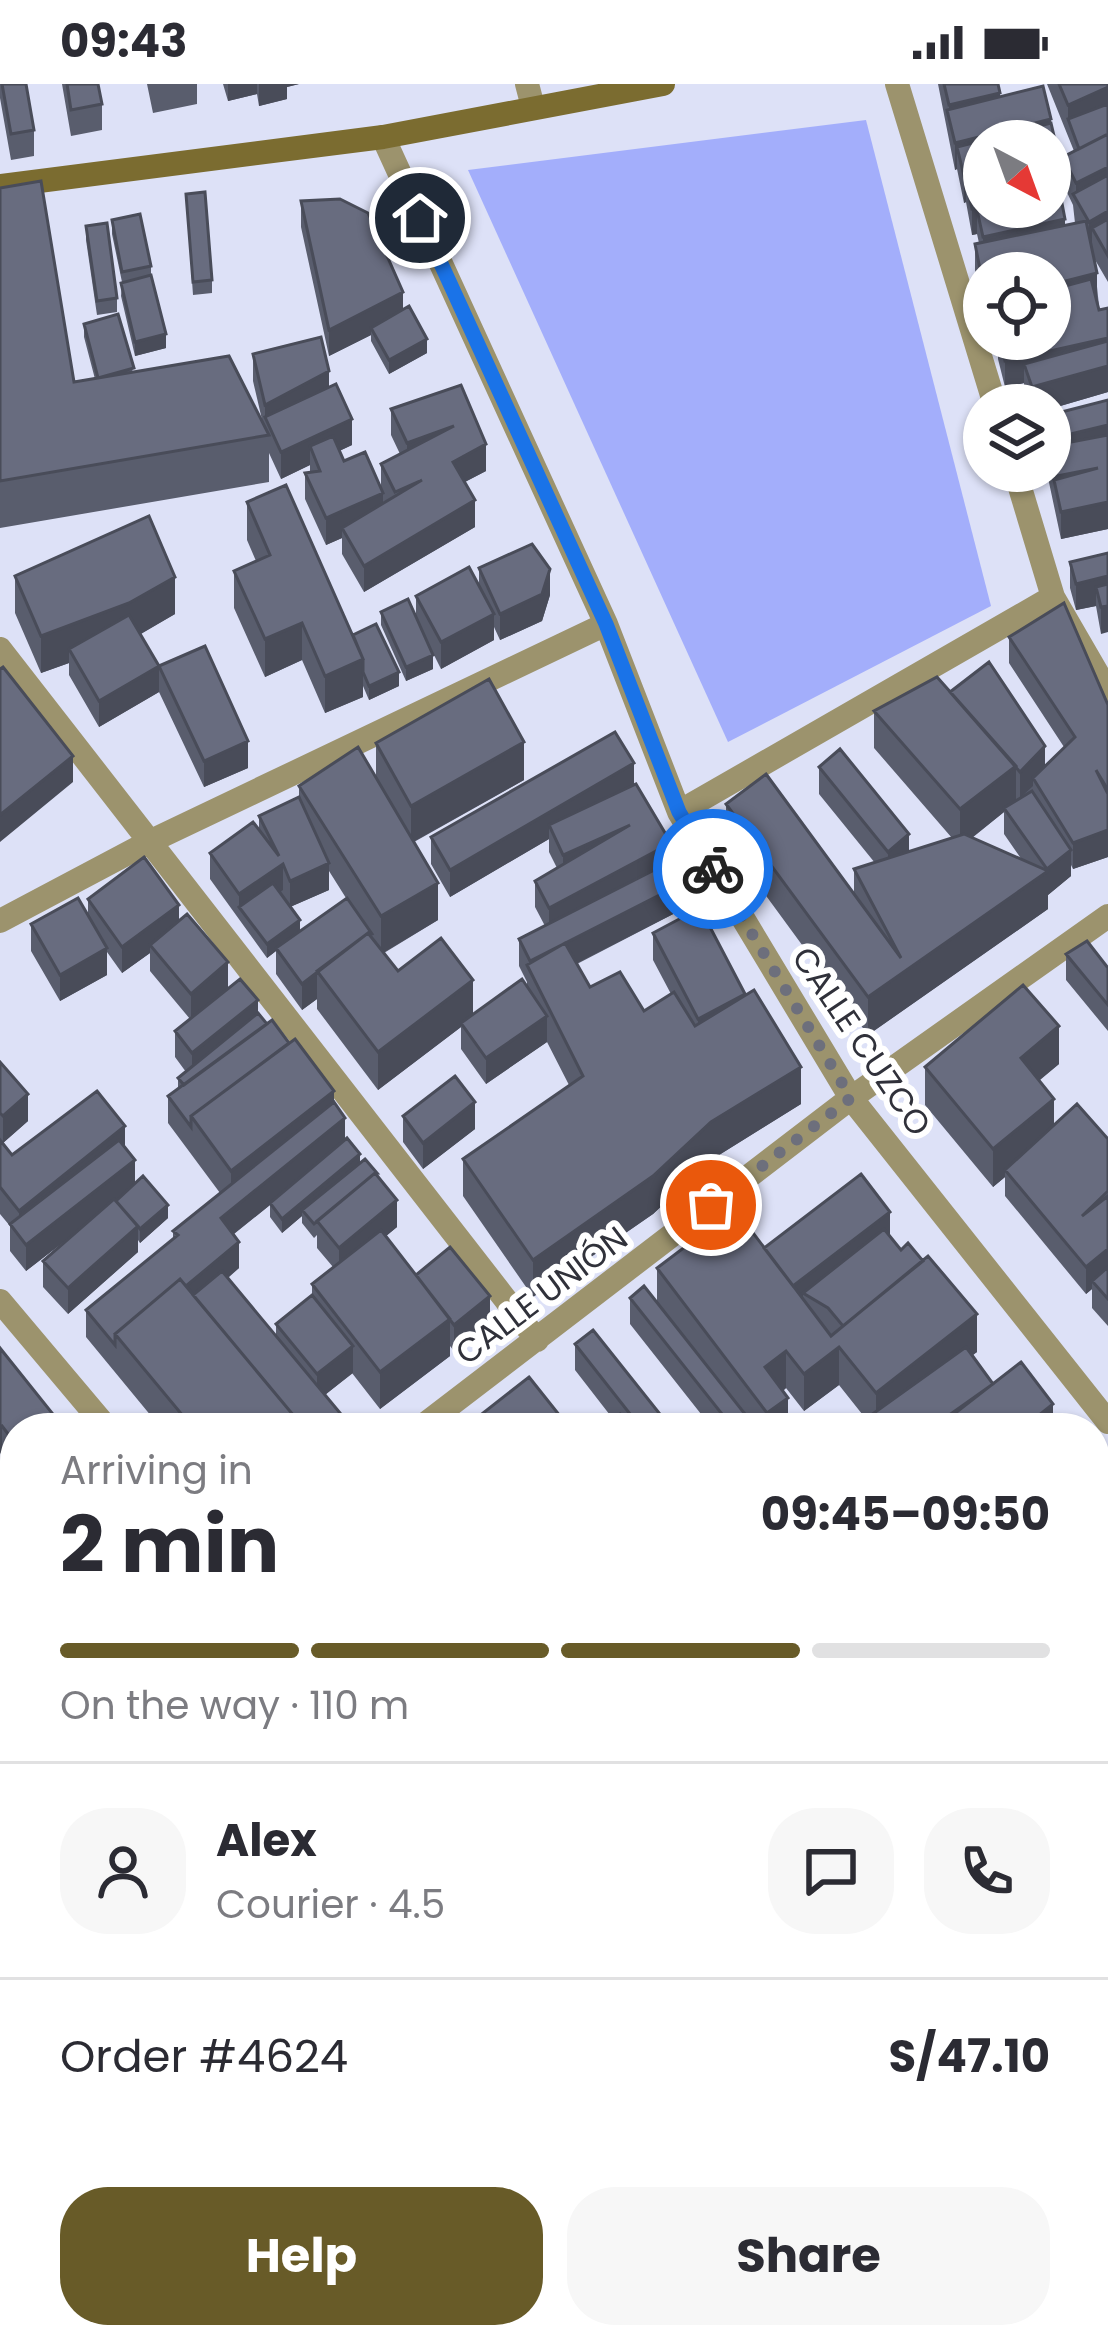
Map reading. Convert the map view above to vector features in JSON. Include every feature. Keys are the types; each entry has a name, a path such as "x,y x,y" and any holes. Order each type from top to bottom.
{"main road":[{"path":"0,186 383,136 530,95 663,84"}],"street":[{"path":"897,84 989,384"},
{"name":"CALLE CUZCO","path":"383,136 606,624 679,812 851,1098 1101,1413"},
{"path":"1021,492 1053,597 1108,692"},
{"path":"679,812 1053,597"},
{"path":"0,921 149,842 606,624"},
{"path":"0,650 537,1340"},
{"name":"CALLE UNIÓN","path":"440,1413 851,1098 1108,916"},
{"path":"0,1301 93,1413"}],"shaded area":[{"path":"866,120 991,606 728,742 468,170"}],"building":[{"path":"2,84 26,84 34,130 11,134"},
{"path":"67,84 98,84 102,104 71,110"},
{"path":"944,84 998,84 1000,93 949,105"},
{"path":"1059,84 1108,84 1108,87 1068,105"},
{"path":"1043,86 1051,119 963,120 963,141 955,143 947,110"},
{"path":"1108,104 1108,134 1079,149 1068,119"},
{"path":"1108,134 1108,167 1076,183 1071,153"},
{"path":"1108,175 1108,211 1089,222 1073,194"},
{"path":"41,181 74,382 229,356 269,435 0,481 0,188"},
{"path":"205,192 212,280 193,282 186,194"},
{"path":"340,199 368,213 403,292 329,330 301,201"},
{"path":"140,214 151,266 122,272 112,220"},
{"path":"1108,219 1108,256 1092,228"},
{"path":"1086,221 1097,273 1071,280 1071,252 977,252 975,244 1071,228"},
{"path":"107,223 117,298 97,301 86,226"},
{"path":"981,228 1024,228 983,237"},
{"path":"151,275 166,334 135,342 121,283"},
{"path":"1091,279 1099,310 1108,308 1108,338 1071,346 1071,284"},
{"path":"409,306 427,339 389,360 371,328"},
{"path":"118,314 134,368 98,378 84,324"},
{"path":"321,337 329,371 265,405 253,354"},
{"path":"1108,341 1108,366 1031,384 1024,364 1071,360 1071,351"},
{"path":"336,384 352,419 281,452 265,417"},
{"path":"461,385 486,444 453,462 475,500 364,566 342,528 422,480 395,492 381,464 454,426 407,443 391,409"},
{"path":"1108,400 1108,425 1071,434 1071,410"},
{"path":"1108,435 1108,502 1061,512 1057,492 1071,492 1071,475 1098,468 1071,473 1071,442"},
{"path":"333,436 344,461 365,452 383,493 326,518 305,473 320,471 310,446"},
{"path":"286,485 363,659 325,676 302,623 265,639 234,571 270,555 247,502"},
{"path":"149,516 175,577 129,603 41,636 15,576"},
{"path":"532,544 550,569 542,594 500,614 479,568"},
{"path":"1108,553 1108,576 1076,584 1070,562"},
{"path":"469,567 494,614 441,642 416,596"},
{"path":"1108,584 1108,606 1101,607 1096,587"},
{"path":"408,599 433,655 406,667 381,612"},
{"path":"1064,603 1108,705 1108,790 1096,770 1108,794 1108,830 1073,843 1033,778 1075,737 1009,637"},
{"path":"129,615 159,666 99,701 69,649"},
{"path":"376,624 399,672 369,686 353,635"},
{"path":"205,646 248,741 204,761 159,666"},
{"path":"989,662 1045,746 1020,772 950,692"},
{"path":"0,669 73,756 0,815"},
{"path":"937,677 1016,766 960,809 874,711"},
{"path":"489,679 524,742 411,806 376,743"},
{"path":"615,732 634,763 450,870 431,837"},
{"path":"358,747 438,883 381,916 299,786"},
{"path":"840,749 909,834 888,852 819,767"},
{"path":"766,774 901,958 854,869 964,834 1048,871 868,997 726,804"},
{"path":"636,784 671,843 549,908 535,881 630,825 563,855 549,825"},
{"path":"1032,791 1071,850 1047,869 1004,808"},
{"path":"299,797 329,863 290,881 283,864 239,894 210,853 253,822 279,856 259,816"},
{"path":"144,857 179,905 122,947 88,899"},
{"path":"670,862 681,884 530,961 519,939"},
{"path":"273,883 300,920 267,944 239,907"},
{"path":"78,898 107,948 60,975 31,924"},
{"path":"347,898 372,934 302,984 276,948"},
{"path":"700,908 745,994 698,1019 653,933"},
{"path":"187,914 228,962 191,994 150,945"},
{"path":"368,933 398,971 441,938 473,980 378,1052 317,971"},
{"path":"1087,941 1108,968 1108,1005 1066,954"},
{"path":"565,943 590,987 620,972 644,1011 674,992 695,1026 754,990 801,1067 711,1122 653,1176 533,1260 463,1159 583,1076 527,965"},
{"path":"240,979 258,1000 192,1053 175,1031"},
{"path":"522,979 547,1016 486,1058 461,1023"},
{"path":"1023,985 1059,1026 1021,1058 1054,1099 993,1149 925,1067"},
{"path":"258,1013 267,1024 184,1085 178,1078"},
{"path":"272,1020 289,1043 191,1116 191,1127 168,1096"},
{"path":"295,1039 334,1091 231,1171 191,1116"},
{"path":"0,1062 28,1094 3,1116 0,1113"},
{"path":"455,1076 475,1102 423,1143 403,1116"},
{"path":"97,1091 125,1126 19,1211 0,1187 0,1140 12,1155"},
{"path":"334,1102 345,1118 221,1218 239,1242 186,1286 180,1279 115,1334 115,1345 86,1310 178,1235 173,1231"},
{"path":"1077,1104 1108,1139 1108,1191 1082,1216 1108,1196 1108,1249 1086,1267 1005,1170"},
{"path":"347,1138 360,1154 282,1219 270,1203"},
{"path":"119,1140 135,1160 26,1245 10,1224"},
{"path":"365,1159 377,1173 314,1224 302,1210"},
{"path":"375,1173 397,1200 339,1248 317,1221"},
{"path":"861,1174 890,1212 793,1286 764,1248"},
{"path":"143,1176 168,1205 140,1229 116,1201"},
{"path":"114,1199 138,1226 68,1288 43,1261"},
{"path":"735,1209 831,1336 928,1256 977,1314 876,1393 839,1347 804,1374 786,1351 765,1367 788,1398 767,1413 657,1268"},
{"path":"884,1229 901,1250 908,1243 923,1261 843,1326 828,1308 803,1293"},
{"path":"381,1230 450,1319 380,1372 312,1284"},
{"path":"450,1247 490,1296 454,1325 416,1275"},
{"path":"1108,1267 1108,1299 1092,1281"},
{"path":"222,1271 340,1413 291,1413 193,1295"},
{"path":"180,1279 292,1413 181,1413 115,1334"},
{"path":"644,1286 744,1413 721,1413 630,1298"},
{"path":"312,1295 353,1346 317,1374 276,1324"},
{"path":"593,1330 659,1413 629,1413 575,1344"},
{"path":"966,1347 993,1384 952,1413 874,1413"},
{"path":"0,1348 52,1413 0,1413"},
{"path":"1021,1362 1053,1404 1042,1413 955,1413"},
{"path":"529,1377 558,1413 483,1413"}],"way so far":[{"path":"711,1205 851,1098 713,869"}],"route":[{"path":"420,218 606,624 679,812 713,869"}]}
